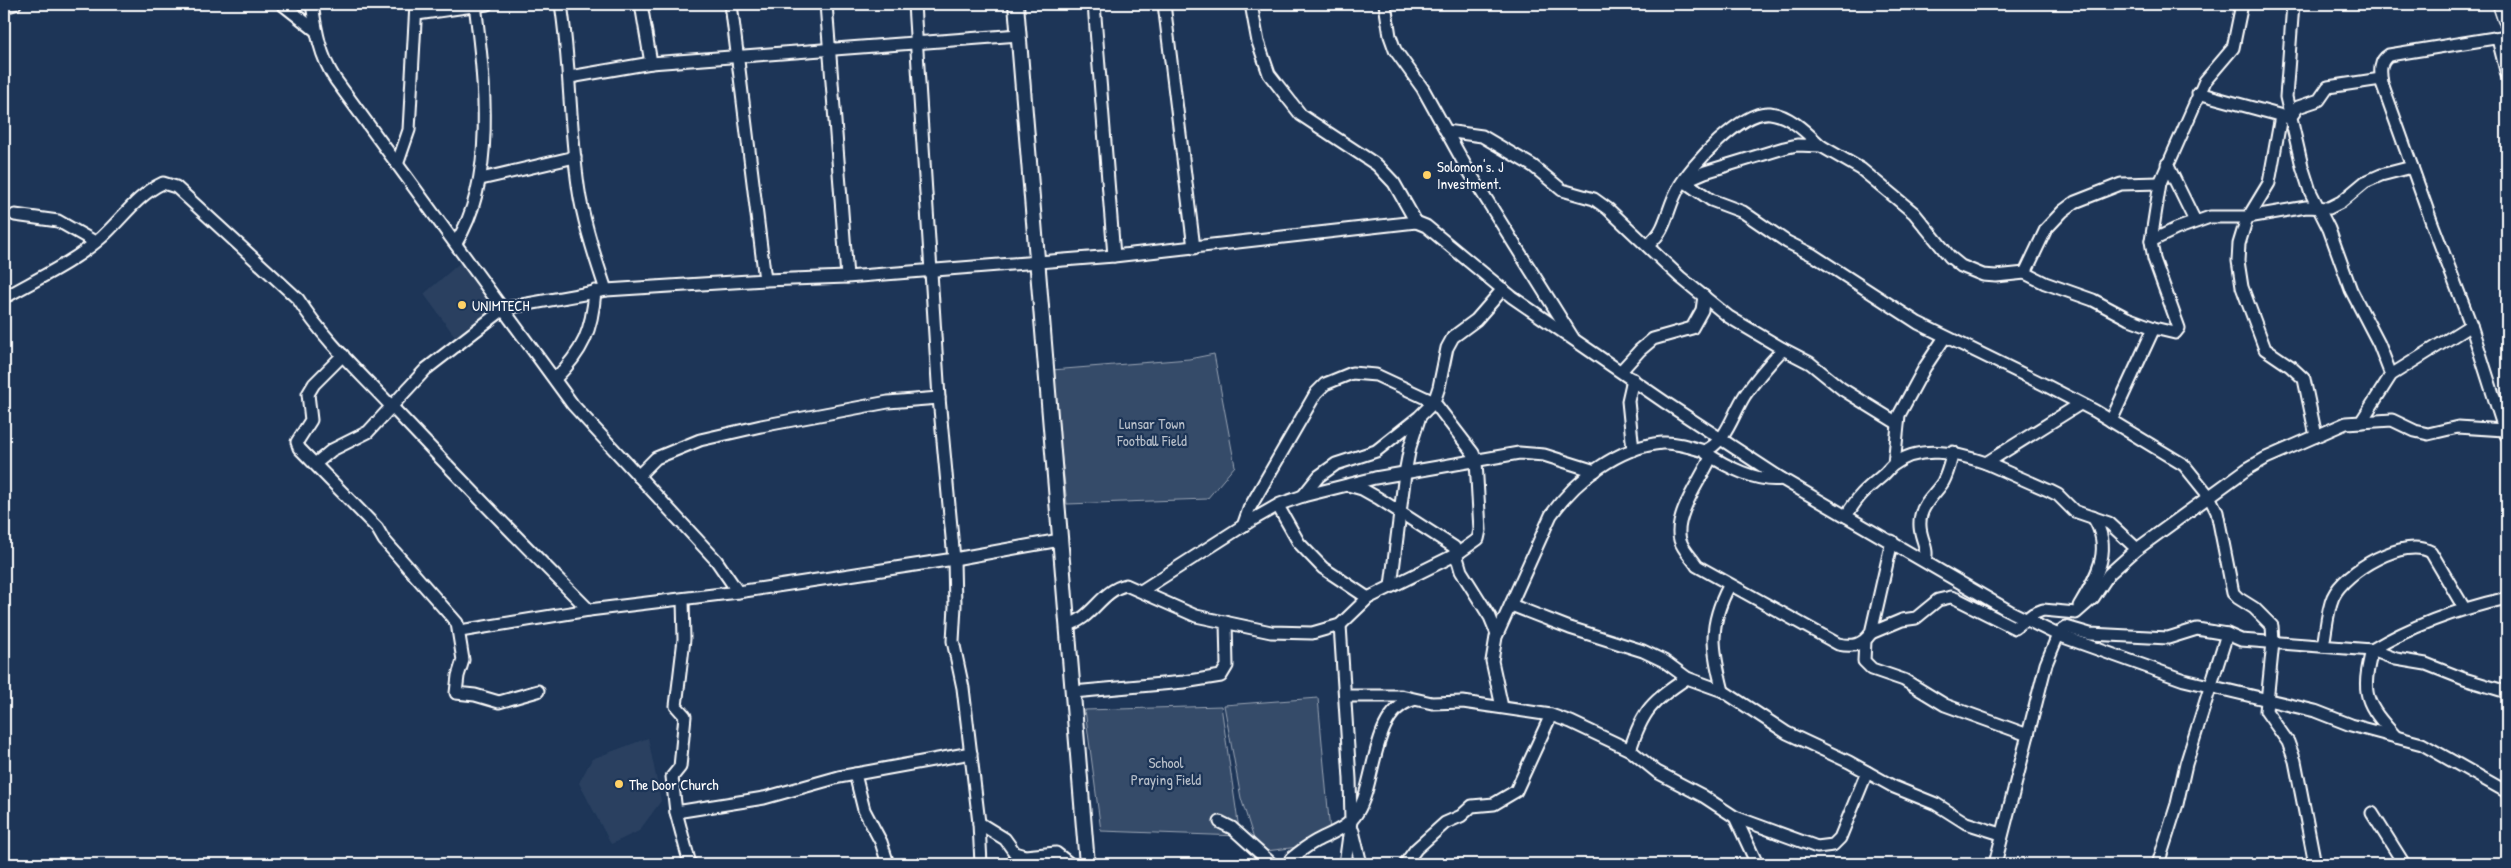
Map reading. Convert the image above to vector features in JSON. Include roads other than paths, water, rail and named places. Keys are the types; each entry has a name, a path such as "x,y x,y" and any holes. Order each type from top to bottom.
{"main road":[{"path":"2502,4 2507,19"}],"street":[{"path":"4,7 15,4"},
{"path":"282,4 316,30"},
{"path":"312,4 316,30 328,67 456,244 505,308 573,405 716,560 738,592"},
{"path":"398,162 409,130 416,9 487,4"},
{"path":"555,379 572,361 590,329 601,291 580,198 575,157 570,77 561,4"},
{"path":"641,4 651,63"},
{"path":"731,4 765,280"},
{"path":"826,4 846,277"},
{"path":"914,4 939,398 954,559 955,606 953,641 963,688 971,753 979,823 980,864"},
{"path":"1016,4 1087,864"},
{"path":"1094,4 1114,256"},
{"path":"1164,4 1194,248"},
{"path":"1252,4 1258,42 1269,74 1301,115 1377,165 1394,183 1416,222"},
{"path":"1385,4 1394,50 1423,89 1575,342"},
{"path":"1648,246 1661,230 1678,189 1715,144 1736,127 1762,113 1783,116 1822,146 1861,170 1898,199 1914,213 1950,257 1961,266 1983,275 1996,276 2025,273 2045,283 2093,300 2127,318 2175,333 2179,328 2154,259 2152,241 2160,183 2198,93 2211,72 2226,59 2233,48 2242,4"},
{"path":"2292,4 2286,83 2286,117 2269,183 2266,191 2248,217 2239,244 2238,261 2242,287 2265,349 2290,366 2304,379 2316,436"},
{"path":"456,244 467,226 481,179 484,155 482,88 475,5"},
{"path":"570,77 651,63 830,51 1019,35"},
{"path":"1783,350 1744,397 1713,450 1683,511 1679,538 1697,566 1729,586 1838,644 1847,646 1895,623 1916,618 1938,600 1946,597 1957,598 2015,628 2028,620 2033,614 2043,610 2076,613 2093,598 2109,574 2137,549 2210,496 2266,458 2346,423 2392,420 2415,431 2428,434 2458,427 2506,433 2471,325 2412,168 2381,78 2382,62 2389,55 2503,38 2507,75"},
{"path":"2286,117 2298,107 2319,100 2328,87 2381,78"},
{"path":"2198,93 2286,117"},
{"path":"2286,117 2305,174 2318,208 2329,228 2351,290 2379,344 2391,375"},
{"path":"1446,130 1482,136 1533,166 1562,190 1594,199 1608,208 1729,317 1783,350 1810,363 1842,389 1898,423"},
{"path":"1684,181 1705,172 1784,148 1797,145 1822,146"},
{"path":"481,179 575,157"},
{"path":"2167,164 2195,222"},
{"path":"2152,241 2210,217 2248,217 2306,207 2328,208 2341,202 2365,182 2381,175 2412,168"},
{"path":"1684,181 1711,200 1743,212 1787,242 1813,255 1870,293 1945,338 1970,346 2080,404 2184,465 2210,496 2217,512 2233,593 2254,608 2272,626 2273,642 2266,711 2288,742 2294,761 2315,864"},
{"path":"9,294 71,261 95,242 147,191 162,183 176,187 298,299 310,318 343,356 457,477 590,610"},
{"path":"2025,273 2046,229 2075,202 2121,184 2160,183"},
{"path":"16,215 58,221 95,242"},
{"path":"315,464 332,450 368,432 426,369 505,308 601,291 765,280 846,277 1114,256 1416,222 1438,234 1503,289 1575,342 1633,379 1713,450 1730,468 1767,480 1782,479"},
{"path":"1303,496 1319,476 1336,464 1376,451 1419,417 1434,402 1447,348 1453,337 1476,320 1503,289"},
{"path":"1621,371 1653,339 1692,328 1702,310 1704,296"},
{"path":"2361,422 2391,375 2471,325"},
{"path":"2111,421 2154,328"},
{"path":"1894,464 1897,454 1898,423 1909,394 1945,338"},
{"path":"343,356 314,384 308,394 311,420 298,445 378,528 384,540 457,623 464,660 458,676 456,692 499,702 538,691"},
{"path":"1067,625 1079,622 1108,593 1119,587 1132,586 1196,616 1226,622 1292,634 1312,633 1340,625 1368,598 1456,554 1479,536 1476,461 1473,453 1434,402 1376,374 1365,372 1352,373 1325,384 1316,393 1249,509 1243,526"},
{"path":"1633,379 1628,401 1633,450"},
{"path":"638,476 656,458 700,440 761,426 888,402 939,398"},
{"path":"1986,463 2080,404"},
{"path":"1392,586 1405,473 1419,417"},
{"path":"1502,707 1492,661 1497,634 1551,515 1595,471 1607,462 1633,450 1664,443 1713,450 1782,479 2028,620 2062,631 2143,667 2210,686 2315,711 2350,725 2422,744 2507,792"},
{"path":"1925,560 1927,549 1919,530 1921,515 1943,482 1950,466 1952,452"},
{"path":"1846,516 1858,496 1894,464 1911,456 1952,452 1986,463 2058,495 2074,511 2109,523 2137,549"},
{"path":"1141,591 1243,526 1278,506 1303,496 1405,473 1534,453 1595,471"},
{"path":"1346,485 1362,489 1444,538 1454,547 1461,570 1490,617 1497,634"},
{"path":"1278,506 1299,543 1323,568 1368,598"},
{"path":"1995,864 2001,834 2046,664 2062,631 2076,613 2096,578 2101,563 2102,535 2093,517"},
{"path":"460,631 590,610 738,592 954,559 1060,540"},
{"path":"1892,541 1868,637 1864,661 1872,669 1904,680 1945,705 2028,735"},
{"path":"2323,646 2333,597 2360,568 2395,550 2424,548 2431,552 2464,608"},
{"path":"1723,691 1714,656 1714,629 1718,607 1729,586"},
{"path":"2396,737 2373,711 2366,690 2367,671 2372,650 2401,632 2464,608 2507,598"},
{"path":"683,600 684,639 676,706 685,716 680,767 672,777 676,812 690,864"},
{"path":"1511,605 1570,628 1643,651 1664,662 1687,678 1723,691 1787,733 1909,794 1936,804 1966,823 2001,834"},
{"path":"1073,692 1184,682 1221,676 1227,666 1226,622"},
{"path":"1340,625 1351,822 1346,864"},
{"path":"2062,631 2168,638 2197,629 2227,634 2241,640 2372,650 2396,658 2426,664 2464,680 2507,692"},
{"path":"2158,864 2227,634"},
{"path":"1630,750 1638,723 1648,708 1687,678"},
{"path":"1345,696 1401,696 1432,703 1463,702 1551,715 1630,750 1657,772 1703,796 1735,817 1817,847 1833,845 1840,838 1867,772"},
{"path":"1291,859 1304,848 1351,822 1365,796 1382,731 1400,706 1413,700"},
{"path":"1404,864 1416,849 1445,823 1461,816 1472,806 1494,804 1516,791 1551,715"},
{"path":"676,812 764,798 855,774 971,753"},
{"path":"855,774 864,810 881,842 888,864"},
{"path":"2372,813 2404,864"},
{"path":"1735,817 1757,864"},
{"path":"1220,822 1232,828 1272,864"},
{"path":"1351,822 1361,864"},
{"path":"979,823 1005,840 1015,852 1025,856 1056,853 1070,864"}],"place":[{"name":"Solomon's. J Investment.","path":"1427,175"},
{"name":"UNIMTECH","path":"462,305"},
{"name":"The Door Church","path":"619,784"}],"park label":[{"name":"Lunsar Town Football Field","path":"1152,432"},
{"name":"School Praying Field","path":"1166,770"}]}
